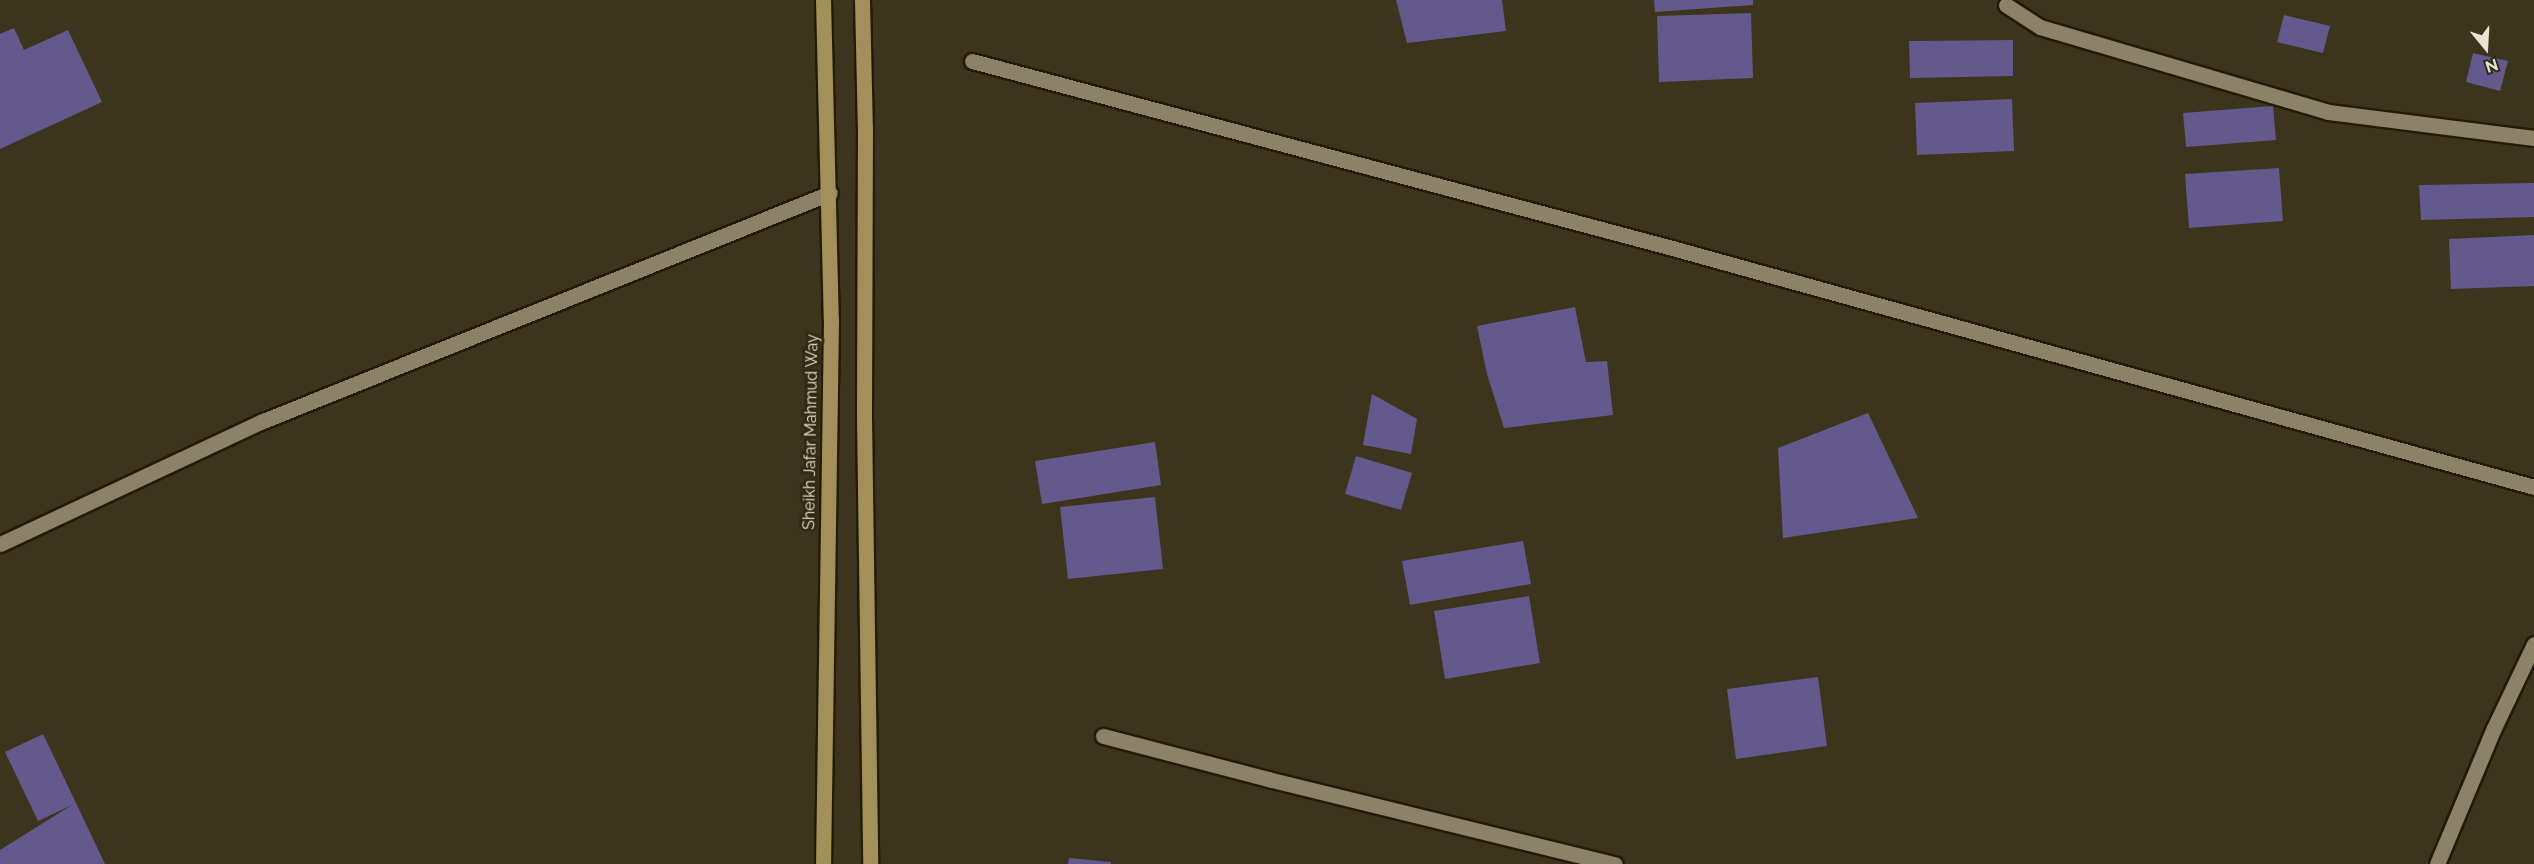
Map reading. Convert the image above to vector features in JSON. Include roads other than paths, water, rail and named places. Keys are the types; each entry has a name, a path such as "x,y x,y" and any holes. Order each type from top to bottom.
{"main road":[{"name":"Sheikh Jafar Mahmud Way","path":"823,0 830,193 831,320 824,864"},
{"path":"862,0 865,128 864,416 870,864"}],"street":[{"path":"2006,5 2040,27 2328,112 2534,138"},
{"path":"972,61 1665,246 2534,487"},
{"path":"0,544 263,421 830,193"},
{"path":"2437,864 2494,728 2534,644"},
{"path":"1103,736 1615,864"}]}
